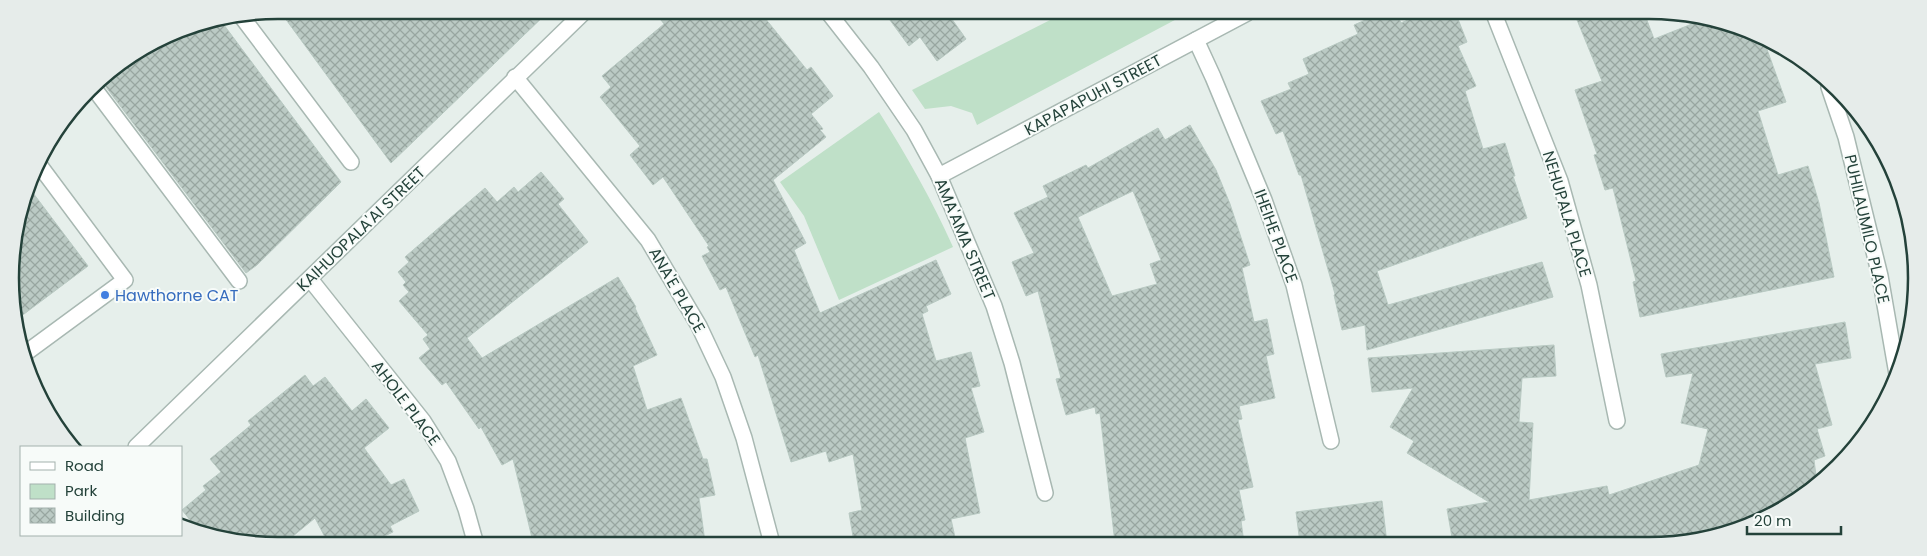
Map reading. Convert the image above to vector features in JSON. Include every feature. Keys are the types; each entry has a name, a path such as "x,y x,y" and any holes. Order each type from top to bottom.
{"street":[{"name":"KAIHUOPALA'AI STREET","path":"137,446 576,19"},
{"name":"AMA'AMA STREET","path":"833,19 871,67 914,130 939,176 994,306 1012,363 1045,492"},
{"name":"KAPAPAPUHI STREET","path":"939,176 1237,19"},
{"name":"NEHUPALA PLACE","path":"1496,19 1560,181 1589,285 1617,421"},
{"path":"245,21 351,162"},
{"name":"IHEIHE PLACE","path":"1196,40 1214,77 1264,200 1294,285 1331,440"},
{"name":"ANA'E PLACE","path":"515,77 648,240 699,326 722,377 744,438 770,537"},
{"path":"98,92 239,281"},
{"name":"PUHILAUMILO PLACE","path":"1832,95 1846,137 1880,276 1894,359"},
{"path":"30,351 124,280 42,169"},
{"name":"AHOLE PLACE","path":"310,279 423,421 448,461 475,537"}],"green space":[{"path":"1052,19 1177,19 977,125 972,113 951,106 925,109 912,90"},
{"path":"879,112 919,178 953,247 839,300 804,216 780,182"}],"building":[{"path":"286,19 541,19 391,163"},
{"path":"660,19 766,19 807,70 811,67 833,96 811,114 823,129 820,130 826,137 773,180 806,243 794,250 820,313 936,260 951,294 926,306 928,311 922,314 936,361 971,352 980,386 971,388 984,432 965,438 980,513 951,519 955,537 853,537 849,513 862,510 853,454 829,462 826,451 791,462 758,355 755,357 726,287 720,290 702,256 710,252 707,247 709,246 663,177 653,185 630,155 640,146 600,97 611,87 602,76 664,24"},
{"path":"889,19 952,19 966,39 937,61 920,37 909,46"},
{"path":"1368,19 1399,19 1401,23 1410,19 1458,19 1467,42 1458,46 1476,86 1465,91 1483,149 1505,143 1515,176 1513,176 1527,218 1377,271 1388,305 1542,262 1553,297 1367,350 1365,325 1342,330 1335,294 1301,175 1299,175 1283,131 1276,134 1261,101 1291,89 1288,83 1309,74 1303,59 1358,34 1354,25"},
{"path":"1577,19 1646,19 1654,39 1694,23 1748,38 1766,46 1786,102 1758,111 1778,175 1808,166 1819,203 1834,277 1640,317 1633,282 1636,281 1613,188 1605,190 1594,155 1597,154 1575,90 1602,81"},
{"path":"224,25 341,182 257,265 246,273 105,85 134,62 163,45 179,38"},
{"path":"1190,125 1216,170 1230,204 1250,265 1242,268 1254,322 1267,319 1274,354 1266,356 1275,398 1239,406 1242,419 1238,420 1253,487 1239,490 1245,520 1241,521 1243,537 1114,537 1100,413 1096,414 1095,407 1066,415 1056,379 1061,378 1038,291 1026,296 1012,262 1034,253 1014,213 1048,197 1043,186 1086,165 1088,168 1158,128 1165,140","holes":["1133,191 1161,260 1150,264 1157,284 1112,296 1078,217"]},
{"path":"541,172 564,199 558,204 588,242 467,338 482,358 618,277 636,307 657,355 633,366 647,410 681,398 703,459 707,459 715,495 699,498 704,537 532,537 513,459 502,465 481,427 479,429 446,382 442,385 419,358 430,349 423,339 428,335 399,301 409,292 403,285 406,282 398,272 409,262 405,257 485,188 497,202 514,187 518,192"},
{"path":"33,194 88,266 22,316 19,295 19,261 24,227"},
{"path":"1845,322 1851,358 1815,364 1832,425 1817,429 1825,456 1814,460 1816,476 1793,494 1764,511 1716,528 1683,535 1666,537 1452,537 1447,509 1489,502 1407,453 1414,441 1390,427 1413,388 1372,392 1368,358 1554,345 1556,376 1522,378 1519,422 1533,423 1529,500 1607,486 1609,495 1699,465 1708,429 1681,423 1693,373 1666,377 1661,354"},
{"path":"305,375 313,386 325,377 352,411 366,399 389,428 364,448 391,485 404,479 419,511 390,526 393,532 382,537 325,537 315,518 292,537 244,535 192,522 182,510 206,490 203,486 221,472 210,459 251,425 248,421"},
{"path":"1382,501 1386,537 1299,537 1296,512"}],"place":[{"name":"Hawthorne CAT","path":"105,295"}]}
